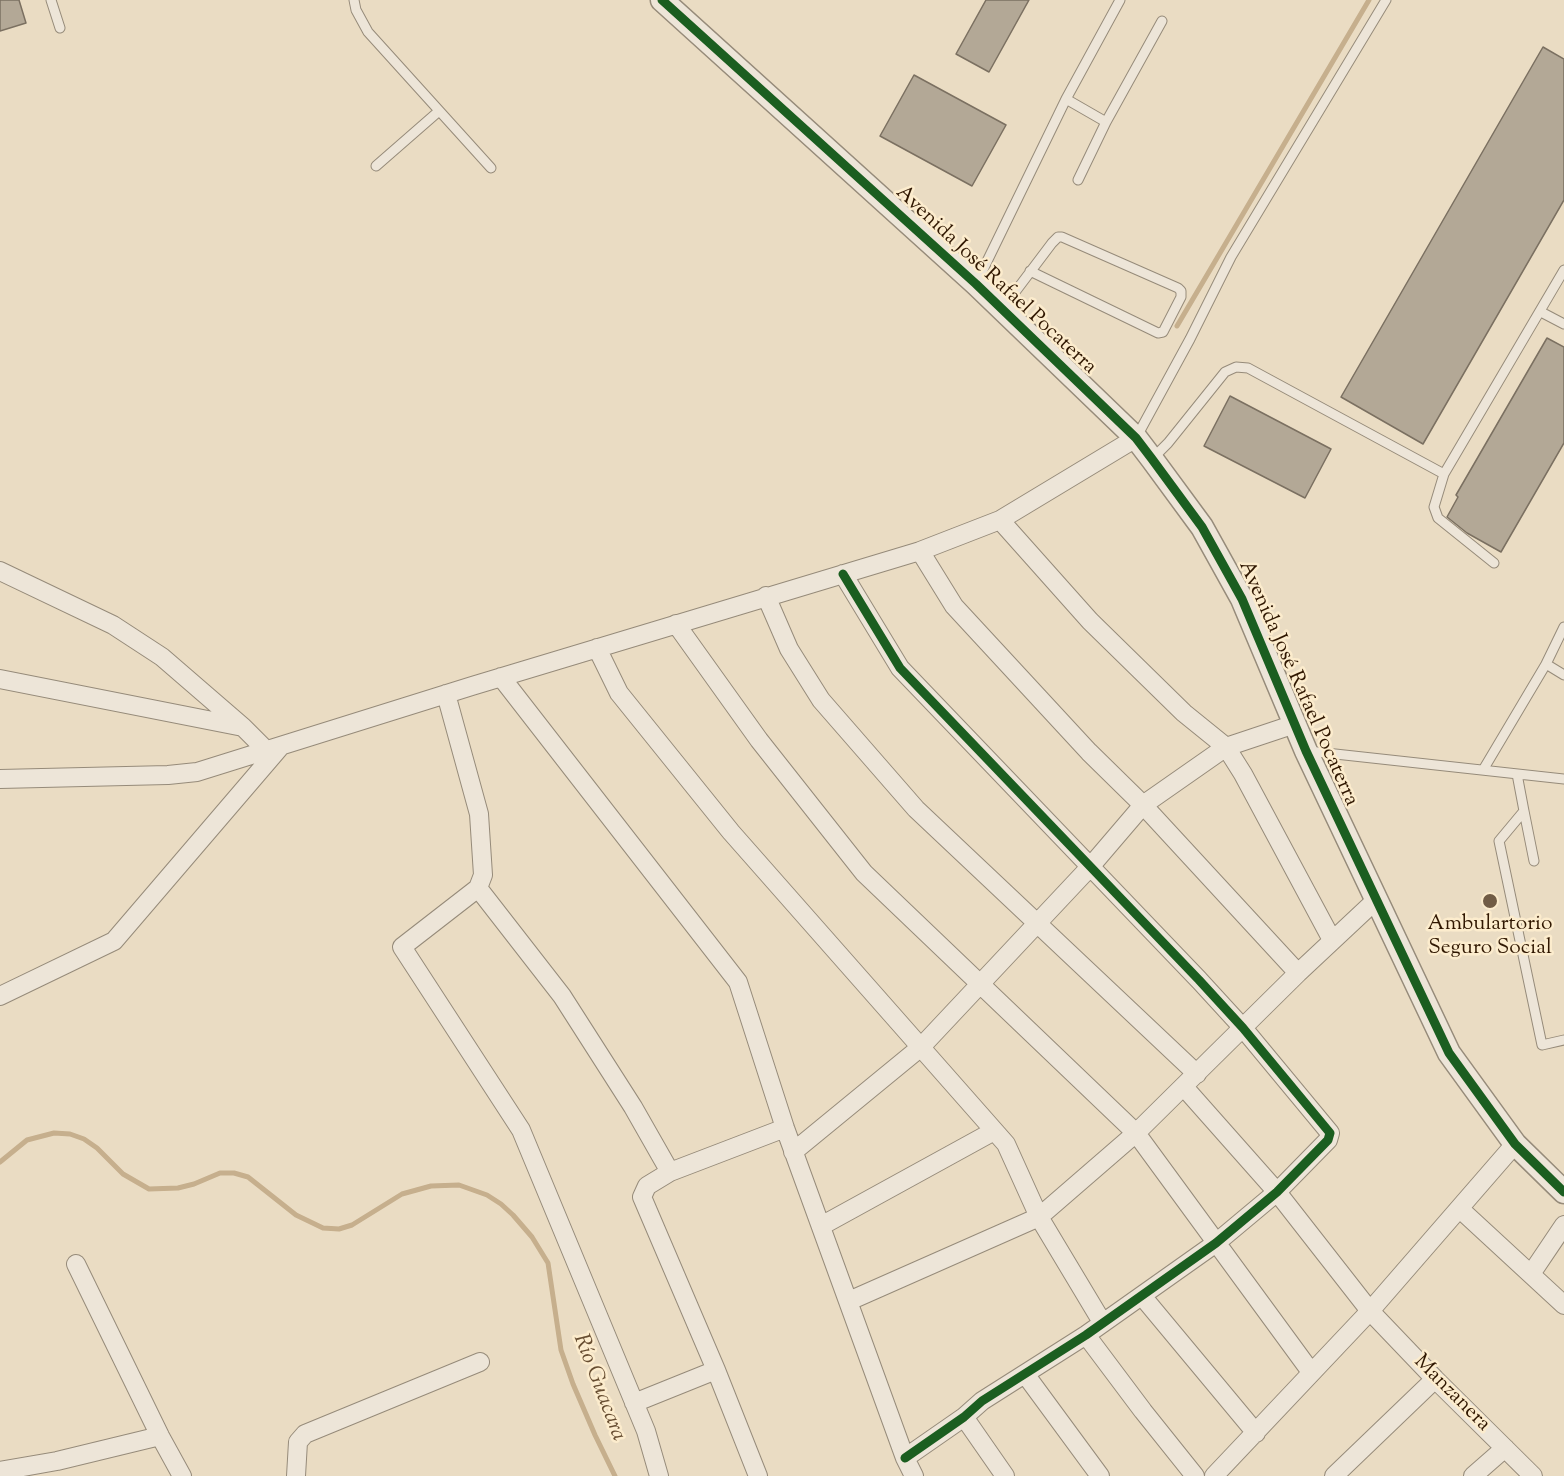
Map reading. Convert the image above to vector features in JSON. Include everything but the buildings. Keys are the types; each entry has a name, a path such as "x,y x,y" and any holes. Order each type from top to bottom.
{"street":[{"name":"Avenida José Rafael Pocaterra","path":"662,0 976,284 1136,438 1152,459 1202,527 1242,599 1306,751 1449,1053 1515,1144 1564,1192"},
{"path":"0,780 197,772 501,677 920,551 1000,520 1136,438"},
{"path":"1000,520 1090,621 1184,713 1226,747 1243,774 1332,940"},
{"path":"920,551 954,606 1089,752 1143,805 1298,973"},
{"path":"0,571 113,625 162,657 243,727 274,748"},
{"path":"843,574 900,668 1243,1028 1330,1133 1328,1140 1277,1192 1216,1243 1086,1335 982,1401 964,1417 905,1458"},
{"name":"Manzanera","path":"766,596 789,649 821,700 916,809 1037,923 1191,1080 1370,1311 1533,1476"},
{"path":"676,624 759,740 864,873 1136,1133 1311,1372"},
{"path":"597,648 620,693 731,832 1006,1144 1039,1217 1102,1322"},
{"path":"501,677 738,982 793,1152 905,1458 914,1476"},
{"path":"0,679 243,727"},
{"path":"446,694 479,814 483,875 478,888 402,948 521,1130 646,1431 659,1476"},
{"path":"793,1152 921,1047 1089,867 1143,805 1226,747 1295,724"},
{"path":"0,996 114,941 274,748"},
{"path":"478,888 562,996 633,1107 670,1172"},
{"path":"849,1301 1039,1217 1136,1133 1298,973 1376,900"},
{"path":"758,1476 717,1370 642,1197 646,1186 670,1172 785,1128"},
{"path":"820,1226 994,1131"},
{"path":"1214,1476 1370,1311 1515,1144"},
{"path":"1460,1209 1564,1305"},
{"path":"1531,1274 1564,1225"},
{"path":"76,1264 182,1476"},
{"path":"1142,1296 1256,1433"},
{"path":"1086,1335 1195,1476"},
{"path":"296,1476 298,1442 305,1434 480,1362"},
{"path":"634,1403 717,1370"},
{"path":"1024,1374 1100,1476"},
{"path":"1334,1476 1435,1379"},
{"path":"964,1417 1005,1476"},
{"path":"0,1471 60,1469 160,1436"},
{"path":"1473,1476 1505,1448"}],"lane":[{"path":"51,0 60,28"},
{"path":"354,0 356,10 368,32 490,168"},
{"path":"976,284 1066,99 1120,0"},
{"path":"1136,438 1232,257 1386,0"},
{"path":"1078,180 1106,122 1162,21"},
{"path":"1066,99 1106,122"},
{"path":"376,166 439,111"},
{"path":"1001,309 1030,271 1052,243 1058,237 1178,288 1181,291 1181,297 1163,332 1158,333 1030,271"},
{"path":"1494,563 1438,518 1434,507 1444,474 1564,270"},
{"path":"1541,312 1564,324"},
{"path":"1152,459 1168,443 1225,372 1236,367 1248,368 1444,474"},
{"path":"1483,770 1546,664 1564,627"},
{"path":"1546,664 1564,675"},
{"path":"1306,751 1564,779"},
{"path":"1517,774 1534,861"},
{"path":"1524,811 1499,841 1542,1045 1564,1040"}],"waterway":[{"path":"1177,326 1369,0"},
{"name":"Río Guacara","path":"0,1162 27,1140 54,1133 70,1134 84,1139 97,1148 123,1174 149,1189 178,1188 220,1173 234,1173 248,1177 296,1215 323,1228 339,1229 352,1225 402,1194 431,1186 459,1185 487,1195 513,1215 532,1237 548,1263 561,1350 573,1384 615,1476"}],"cycle path":[{"path":"662,0 976,284 1136,438 1152,459 1202,527 1242,599 1306,751 1449,1053 1515,1144 1564,1192"},
{"path":"843,574 900,668 1199,980 1243,1028 1330,1133 1328,1140 1277,1192 1216,1243 1086,1335 982,1401 964,1417 905,1458"}],"place":[{"name":"Ambulartorio Seguro Social","path":"1490,901"}]}
